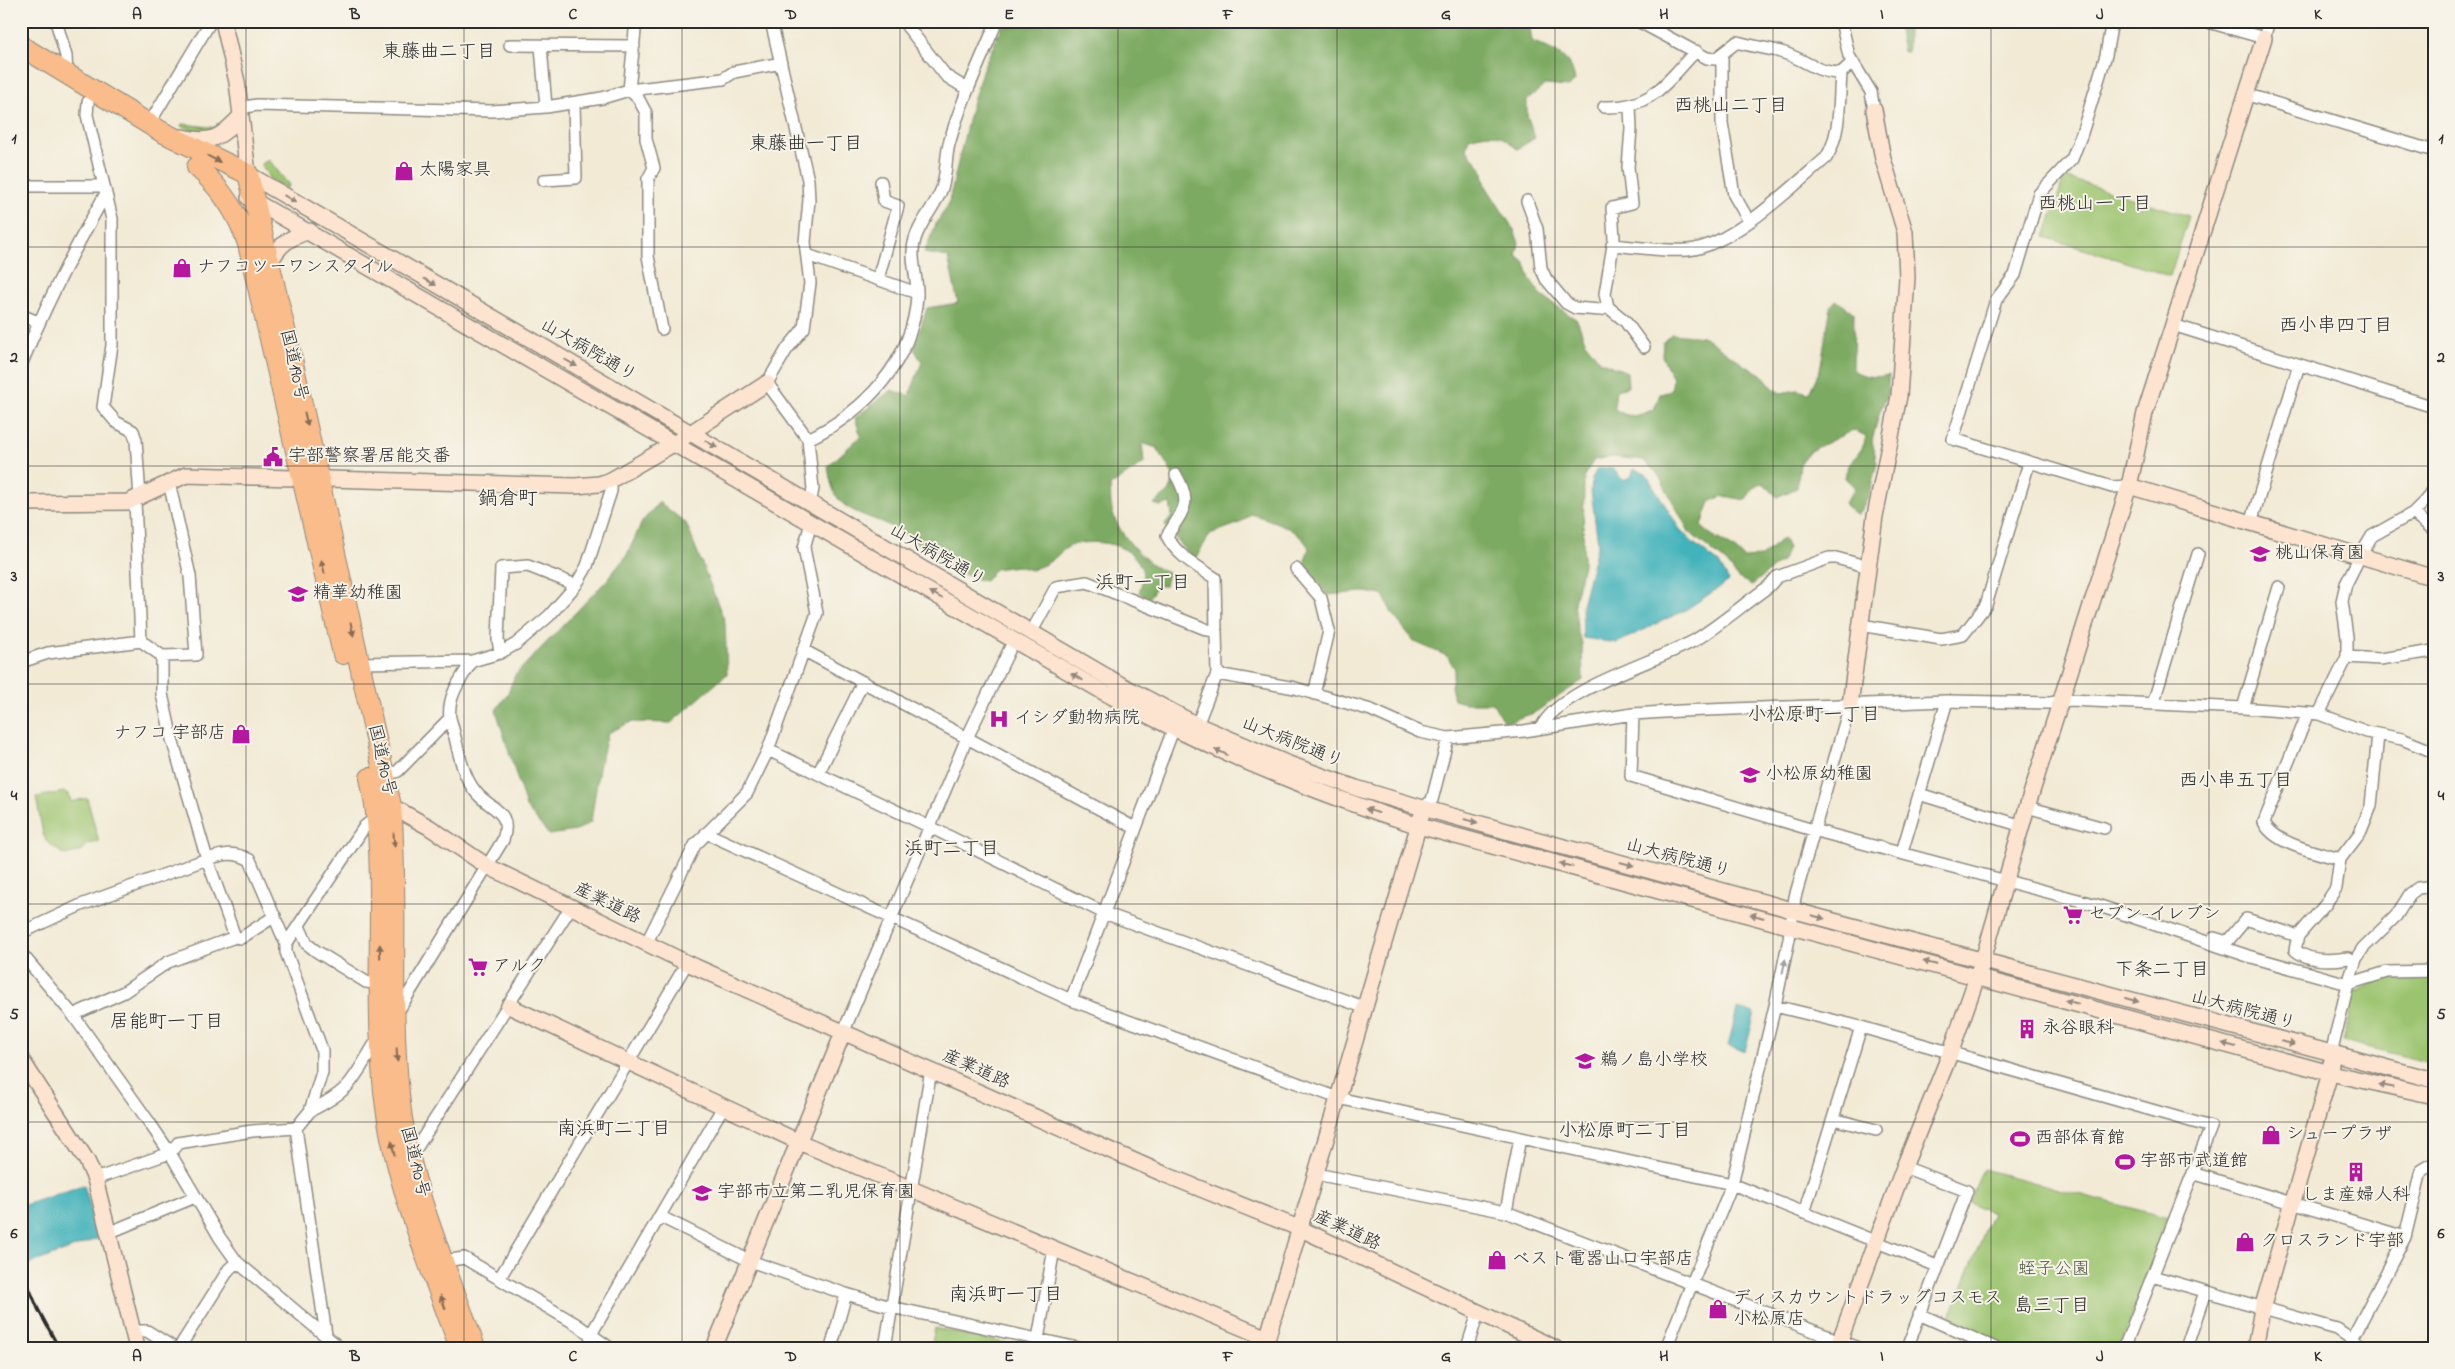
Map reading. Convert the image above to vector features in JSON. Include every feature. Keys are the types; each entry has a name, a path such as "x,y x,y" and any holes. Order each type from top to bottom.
{"highway":[{"path":"21,46 156,128 248,174"},
{"name":"国道190号","path":"21,62 251,199 270,263 311,478 382,808 394,847 383,1081 398,1169 475,1348"},
{"name":"国道190号","path":"197,167 222,194 242,227 276,362 311,478 359,664 384,776 382,808 381,984 385,1028 410,1158 460,1348"},
{"name":"国道190号","path":"248,174 276,341 276,362"}],"street":[{"path":"56,21 66,56 67,75"},
{"path":"211,21 156,128 197,141 207,141 226,131 240,112 257,106 492,111 546,107 602,98 629,90 722,79 734,72 781,63"},
{"path":"223,21 237,82 248,174"},
{"path":"21,503 118,503 138,499 186,474 575,486 599,484 611,480 675,443 767,383 787,348 804,328 810,283 805,242 809,200 808,180 771,21"},
{"path":"903,21 946,76 967,89"},
{"path":"808,439 823,432 858,407 879,387 889,374 912,329 917,293 914,241 941,191 949,146 967,89 998,21"},
{"path":"1638,21 1707,58 1715,59 1737,42 1787,54 1814,68 1841,73"},
{"path":"1666,1348 1732,1184 1775,1006 1792,917 1813,830 1850,705 1878,498 1899,396 1907,277 1905,232 1887,175 1871,92 1853,62 1845,43 1841,21"},
{"path":"2112,21 2106,55 2082,133 2072,159 2040,194 2015,275 1996,300 1953,439 2112,487 2129,486 2434,578"},
{"path":"2205,21 2264,38"},
{"path":"1838,1344 1904,1167 1950,1054 1978,976 2027,807 2129,486 2145,413 2248,95 2269,21"},
{"path":"629,90 634,46 633,24"},
{"path":"510,45 634,46"},
{"path":"541,46 546,107"},
{"path":"1604,107 1630,106 1655,95 1696,51"},
{"path":"1722,55 1722,124 1734,194 1749,221"},
{"path":"1707,58 1722,95"},
{"path":"1612,245 1687,250 1702,247 1749,221 1826,158 1832,149 1837,128 1841,73 1853,62"},
{"path":"629,90 638,98 646,113 646,139 654,168 648,179 648,256 662,329"},
{"path":"2248,95 2434,151"},
{"path":"88,102 87,115 103,190 109,204 112,219 112,345 103,407 116,422 133,430 136,440 141,641"},
{"path":"544,180 576,178 574,102"},
{"path":"1630,106 1631,129 1628,168 1632,203 1612,208 1614,239 1604,294 1608,307 1625,321 1644,346"},
{"name":"山大病院通り","path":"248,174 1123,686 1197,725 1286,763 1356,788 1792,917 1978,976 2330,1072 2434,1096"},
{"path":"878,279 898,206 884,201 881,182"},
{"path":"21,186 103,190"},
{"path":"21,365 38,322 66,262 103,190"},
{"name":"山大病院通り","path":"251,199 310,231 811,523 1173,730 1318,792 1418,826 1792,917 1983,960 2434,1080"},
{"path":"1526,201 1537,230 1541,268 1546,279 1566,303 1575,308 1600,310 1608,307"},
{"path":"270,263 283,243 294,236 310,231"},
{"path":"807,255 917,293"},
{"path":"21,315 38,322"},
{"path":"2173,325 2434,407"},
{"path":"2251,523 2299,365"},
{"path":"767,383 808,439 813,489 810,504"},
{"path":"1861,625 1941,639 1963,635 1986,605 2029,463"},
{"path":"1176,475 1186,493 1185,506 1167,536 1170,543 1188,560 1215,578 1218,674 1197,725"},
{"path":"359,664 472,660 500,653 516,644 549,616 576,585 587,566 611,491 611,480"},
{"path":"21,662 48,653 141,641 162,656 196,655 190,576 169,482"},
{"path":"2340,860 2268,832 2264,822 2313,714 2347,657 2347,636 2342,601 2346,584 2360,556 2372,536 2413,513 2426,500 2434,486"},
{"path":"2413,513 2434,530"},
{"path":"646,944 695,844 747,793 768,750 817,613 804,548 811,523"},
{"path":"2153,704 2198,554"},
{"path":"1541,728 1552,711 1599,682 1637,668 1695,640 1768,587 1777,577 1829,558 1836,558 1869,567"},
{"path":"500,653 498,639 501,568 528,566 576,585"},
{"path":"1296,569 1321,598 1329,631 1314,694"},
{"path":"1031,633 1056,587 1087,582 1208,630 1216,631"},
{"path":"2243,708 2279,587"},
{"path":"714,1348 843,1033 967,738 1014,640"},
{"path":"803,650 1135,828"},
{"path":"2347,657 2380,660 2434,651"},
{"path":"162,656 162,694 166,714 207,859 235,937"},
{"path":"310,1111 335,1098 353,1080 503,840 506,830 502,815 476,793 470,782 450,718 449,708 452,697 472,660"},
{"path":"1218,674 1295,688 1371,710 1420,732 1448,738 1541,728 1633,714 1749,707 1947,701 2060,701 2243,708 2313,714 2378,734 2402,739 2434,752"},
{"path":"818,774 863,682"},
{"path":"1902,852 1947,701"},
{"path":"1633,714 1631,776 1813,830 2097,905 2193,939 2319,978 2348,984 2387,972 2434,971"},
{"path":"384,776 398,771 450,718"},
{"path":"1071,1000 1173,730"},
{"path":"2348,958 2322,960 2301,954 2295,950 2298,936 2325,905 2336,888 2340,860 2346,849 2356,840 2371,806 2378,734"},
{"path":"509,1006 799,1142 1054,1249 1266,1343 1301,1230 1418,826 1424,808 1432,800 1448,738"},
{"path":"768,750 1104,913 1366,1008"},
{"path":"1918,794 2022,826"},
{"path":"2027,807 2104,828"},
{"path":"286,944 365,826 382,808"},
{"name":"産業道路","path":"382,808 428,827 487,866 687,963 1166,1175 1301,1230 1555,1348"},
{"path":"706,833 1071,1000 1339,1098 1732,1184 1937,1266"},
{"path":"21,933 81,905 207,859 238,853 250,860 275,916 286,944 286,952 322,1050 322,1072 310,1111 296,1128 252,1131 178,1144 170,1153 95,1179"},
{"path":"2255,1348 2262,1309 2330,1072 2331,1054 2356,959 2363,948 2396,916 2410,894 2418,888 2434,886"},
{"path":"410,1158 571,907"},
{"path":"73,1015 124,992 168,962 235,937 241,938 275,916"},
{"path":"2193,939 2200,933 2227,942 2246,919 2298,936"},
{"path":"299,926 307,944 316,951 366,982 381,984"},
{"path":"21,953 73,1015 170,1153 220,1238 237,1262 340,1348"},
{"path":"499,1278 687,963"},
{"path":"1775,1006 1861,1027 1950,1054 2211,1127 2124,1348"},
{"path":"1804,1213 1861,1027"},
{"path":"21,1059 87,1161 95,1179 136,1348"},
{"path":"353,1080 370,1070 374,1071 383,1081"},
{"path":"884,1348 931,1070"},
{"path":"590,1336 661,1217 723,1107"},
{"path":"1833,1119 1876,1130"},
{"path":"296,1128 326,1335"},
{"path":"1506,1212 1520,1138"},
{"path":"2352,1339 2405,1237 2420,1171 2434,1163"},
{"path":"1904,1167 1967,1192 1906,1348"},
{"path":"2192,1173 2405,1237"},
{"path":"1316,1174 1506,1212 1692,1282 1838,1344 1858,1348"},
{"path":"108,1233 195,1197"},
{"path":"661,1217 750,1261 846,1294 891,1307 1078,1348"},
{"path":"1038,1339 1054,1249"},
{"path":"437,1263 464,1258 576,1324 590,1336 610,1348"},
{"path":"179,1348 230,1269 237,1262"},
{"path":"2152,1276 2337,1329 2365,1348"},
{"path":"2186,1348 2205,1292"},
{"path":"831,1348 846,1294"},
{"path":"1467,1348 1478,1313"},
{"path":"1919,1314 1995,1348"},
{"path":"132,1331 147,1331 174,1348"}],"green space":[{"path":"1005,21 1529,21 1532,41 1561,55 1570,66 1575,81 1568,87 1545,85 1527,100 1527,115 1535,138 1517,149 1500,137 1490,134 1469,138 1466,149 1482,169 1486,186 1514,230 1519,243 1516,255 1525,263 1530,279 1542,296 1577,320 1586,343 1600,361 1627,372 1628,387 1616,390 1614,408 1628,415 1643,414 1654,409 1660,394 1671,391 1673,379 1662,356 1663,342 1671,334 1705,337 1744,365 1761,374 1773,389 1781,393 1797,390 1809,393 1820,370 1831,306 1836,300 1854,313 1853,370 1870,376 1889,375 1887,396 1880,411 1872,441 1877,463 1868,498 1857,516 1844,504 1855,488 1845,478 1846,471 1862,449 1866,436 1853,430 1810,451 1800,464 1797,488 1777,497 1763,483 1753,488 1746,500 1722,496 1710,502 1701,526 1744,558 1761,557 1783,538 1788,548 1783,560 1752,585 1738,578 1727,563 1689,532 1658,474 1643,460 1612,457 1594,460 1584,476 1583,565 1574,603 1578,633 1582,643 1583,680 1534,713 1504,723 1493,703 1465,703 1454,700 1451,686 1455,669 1447,656 1415,642 1393,615 1383,595 1364,592 1327,595 1304,563 1309,548 1292,530 1268,519 1251,514 1240,523 1210,534 1196,558 1189,554 1165,525 1172,516 1170,503 1160,506 1154,504 1169,492 1175,478 1157,448 1142,443 1144,463 1110,486 1112,510 1126,538 1142,556 1159,569 1168,573 1165,586 1157,586 1149,598 1139,593 1143,573 1136,559 1129,552 1110,544 1089,542 1070,546 1045,565 1031,570 1017,566 995,569 985,581 961,573 896,529 843,504 834,491 828,466 861,436 855,418 891,390 909,396 922,362 914,349 927,308 958,303 948,257 924,253 936,224 948,205 971,108 983,68"},
{"path":"1897,21 1921,21 1908,29 1908,52 1903,52"},
{"path":"182,124 218,128 200,132 181,126"},
{"path":"269,160 289,185 286,189 269,178 261,164"},
{"path":"2064,177 2189,216 2170,276 2045,237"},
{"path":"659,502 686,523 725,622 727,674 671,723 631,722 608,733 599,768 591,822 576,831 549,835 526,807 496,710 508,693 515,675 606,581 627,555 642,522"},
{"path":"64,792 69,794 71,802 87,798 99,842 88,844 82,851 64,855 47,842 43,834 36,797"},
{"path":"2434,976 2434,1064 2343,1041 2355,992 2385,977"},
{"name":"蛭子公園","path":"1983,1169 2169,1218 2119,1348 2006,1348 1948,1322 1992,1213 1969,1202"},
{"path":"935,1328 1028,1348 931,1348"}],"water":[{"path":"1611,467 1623,480 1631,477 1634,469 1646,474 1679,528 1691,541 1719,563 1729,581 1687,609 1617,643 1583,638 1582,605 1598,543 1591,491 1592,479 1597,469"},
{"path":"1737,1009 1755,1013 1745,1051 1728,1046"},
{"path":"84,1185 99,1238 27,1265 25,1260 21,1262 21,1206"}],"railway":[{"path":"21,1268 38,1309 59,1348"}],"place":[{"name":"太陽家具","path":"404,171"},
{"name":"ナフコツーワンスタイル","path":"182,268"},
{"name":"宇部警察署居能交番","path":"273,457"},
{"name":"桃山保育園","path":"2260,554"},
{"name":"精華幼稚園","path":"298,594"},
{"name":"イシダ動物病院","path":"999,719"},
{"name":"ナフコ 宇部店","path":"241,734"},
{"name":"小松原幼稚園","path":"1750,775"},
{"name":"セブン-イレブン","path":"2073,915"},
{"name":"アルク","path":"478,967"},
{"name":"永谷眼科","path":"2027,1029"},
{"name":"鵜ノ島小学校","path":"1585,1061"},
{"name":"シュープラザ","path":"2271,1135"},
{"name":"西部体育館","path":"2020,1139"},
{"name":"宇部市武道館","path":"2125,1162"},
{"name":"しま産婦人科","path":"2356,1172"},
{"name":"宇部市立第二乳児保育園","path":"702,1193"},
{"name":"クロスランド宇部","path":"2245,1242"},
{"name":"ベスト電器山口宇部店","path":"1497,1260"},
{"name":"ディスカウントドラッグコスモス 小松原店","path":"1718,1309"}],"district":[{"name":"東藤曲二丁目","path":"439,52"},
{"name":"西桃山二丁目","path":"1731,106"},
{"name":"東藤曲一丁目","path":"806,144"},
{"name":"西桃山一丁目","path":"2095,204"},
{"name":"西小串四丁目","path":"2336,326"},
{"name":"鍋倉町","path":"508,499"},
{"name":"浜町一丁目","path":"1143,583"},
{"name":"小松原町一丁目","path":"1814,715"},
{"name":"西小串五丁目","path":"2236,781"},
{"name":"浜町二丁目","path":"952,849"},
{"name":"下条二丁目","path":"2162,970"},
{"name":"居能町一丁目","path":"167,1022"},
{"name":"南浜町二丁目","path":"614,1129"},
{"name":"小松原町二丁目","path":"1625,1131"},
{"name":"南浜町一丁目","path":"1006,1295"},
{"name":"島三丁目","path":"2052,1306"}]}
